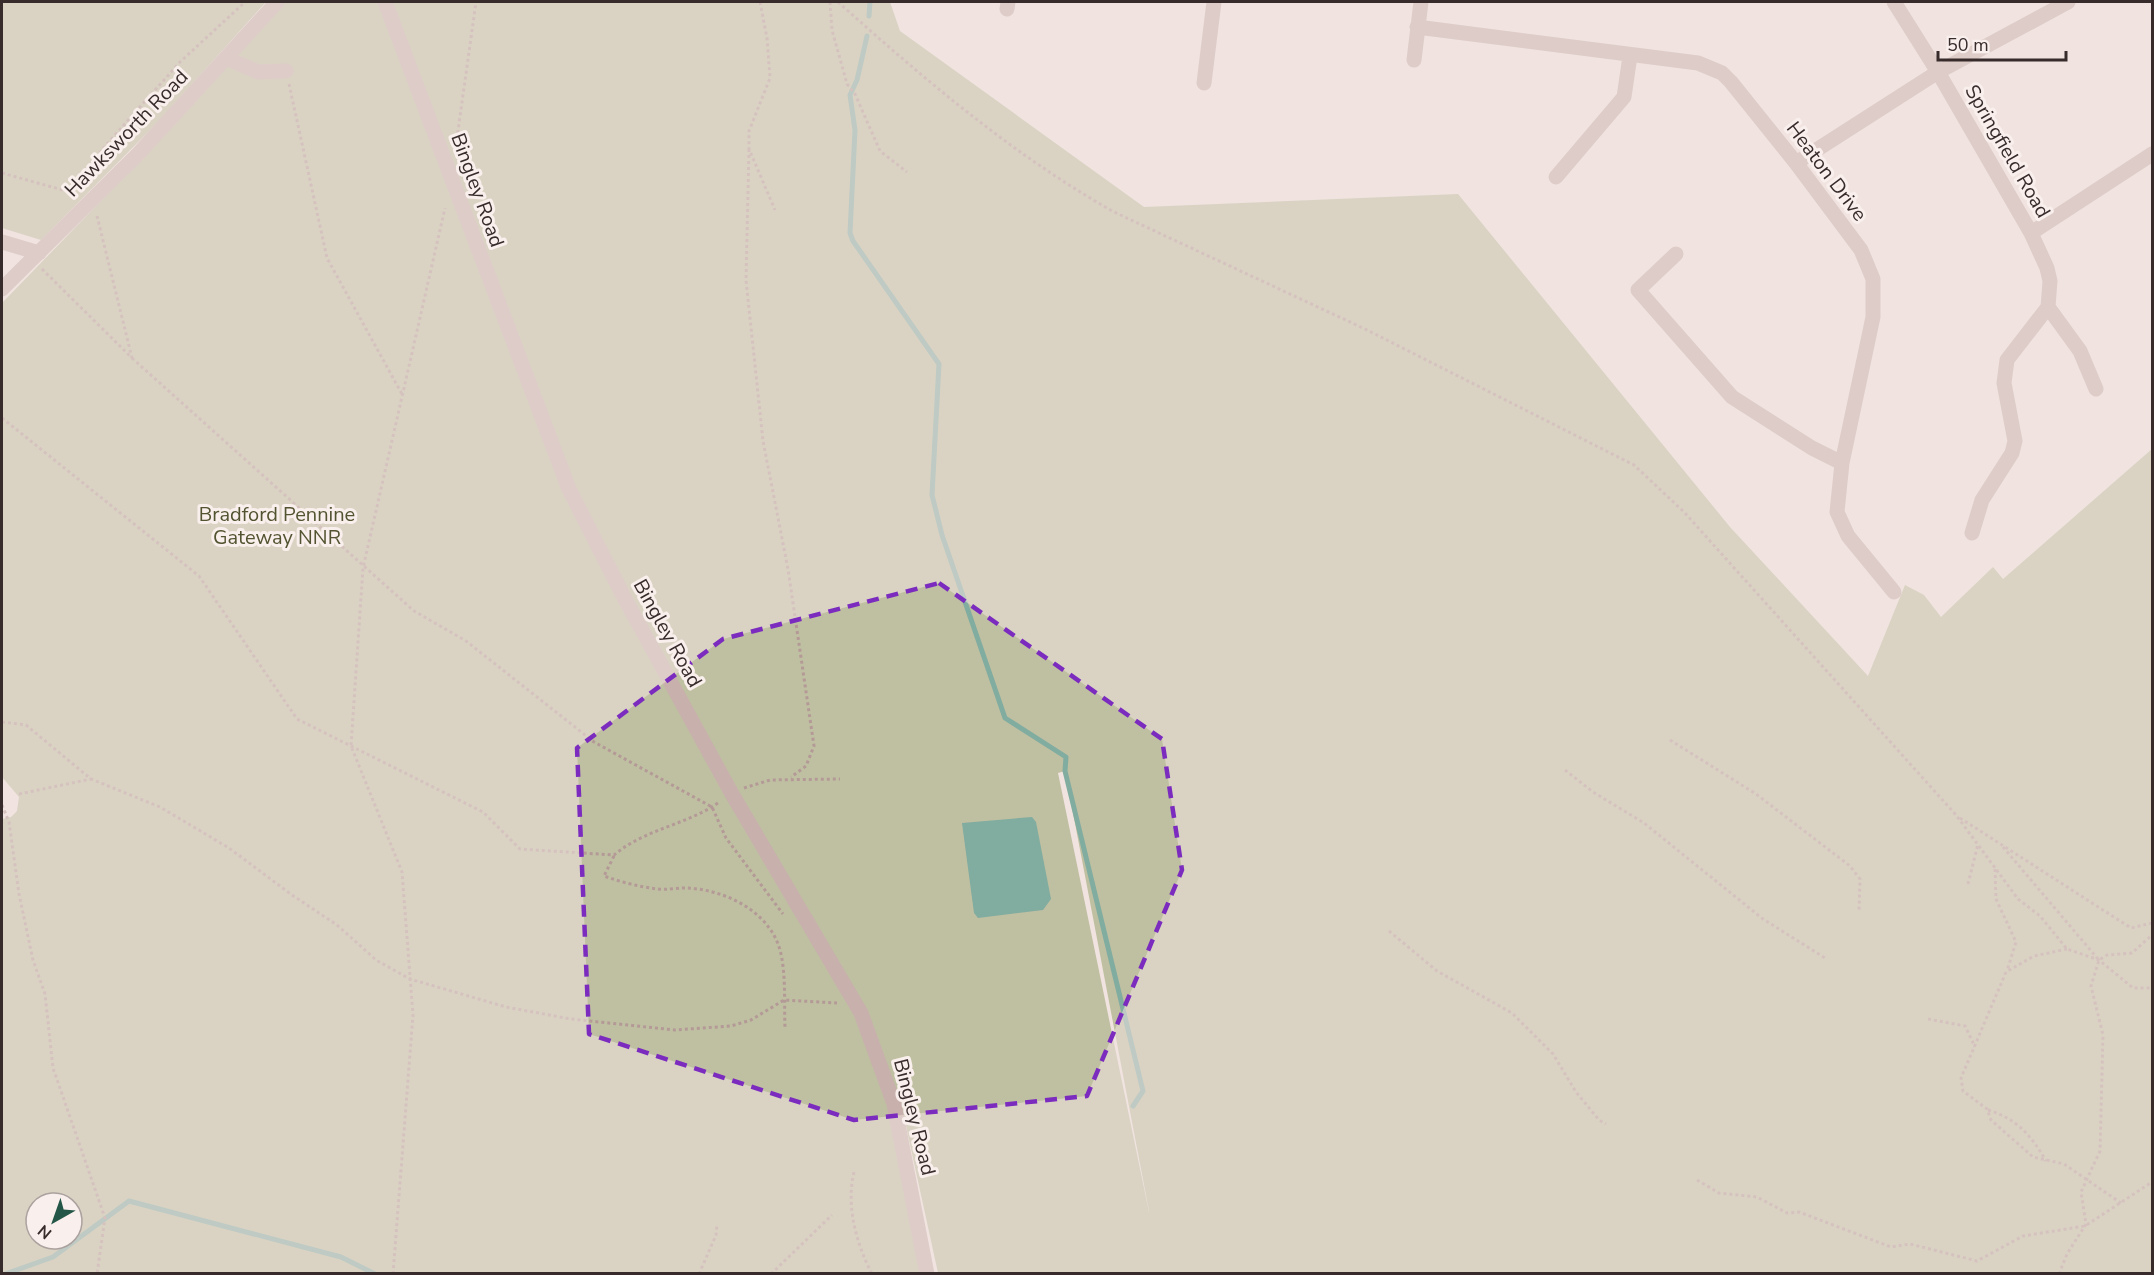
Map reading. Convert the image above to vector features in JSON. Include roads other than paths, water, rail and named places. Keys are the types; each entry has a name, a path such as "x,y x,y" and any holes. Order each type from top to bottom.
{"street":[{"name":"Hawksworth Road","path":"2,289 93,199 277,2"},
{"name":"Bingley Road","path":"385,2 569,489 625,599 732,794 861,1013 894,1104 927,1274"},
{"path":"1204,83 1214,2"},
{"path":"1414,60 1420,2"},
{"name":"Springfield Road","path":"1894,2 1938,72 2031,233 2047,268 2049,302"},
{"path":"1796,163 1938,72 2068,2"},
{"name":"Heaton Drive","path":"1417,27 1698,63 1722,73 1796,163 1861,250 1873,279 1872,317 1842,463 1836,512 1848,536 1894,592"},
{"path":"1557,177 1624,97 1630,56"},
{"path":"226,58 258,72 286,71"},
{"path":"2031,233 2152,154"},
{"path":"2,242 35,256"},
{"path":"1676,254 1638,290 1732,397 1812,448 1842,463"},
{"path":"1972,532 1982,500 2012,453 2015,441 2004,384 2007,360 2049,302 2080,351 2096,389"}],"water":[{"path":"1032,817 1036,822 1051,899 1043,910 978,918 974,913 962,823"}],"waterway":[{"path":"869,16 870,2"},
{"path":"867,36 857,80 850,95 855,130 850,233 853,241 939,364 932,495 942,535 1005,718 1066,757 1065,771 1143,1091 1133,1106"},
{"path":"5,1274 53,1257 129,1201 341,1257 375,1274"}],"park label":[{"name":"Bradford Pennine Gateway NNR","path":"277,526"}]}
